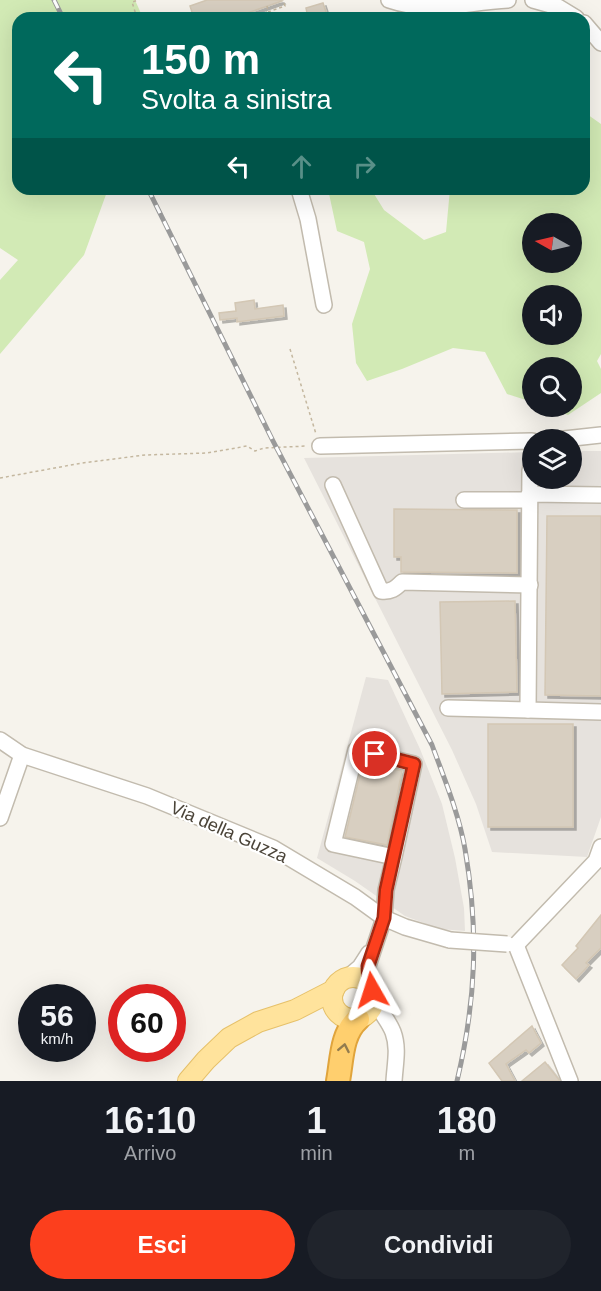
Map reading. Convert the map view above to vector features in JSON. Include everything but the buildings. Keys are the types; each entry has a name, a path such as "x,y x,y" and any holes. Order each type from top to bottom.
{"highway":[{"path":"338,1081 345,1040 354,1016"}],"main road":[{"path":"188,1081 229,1038 258,1022 295,1010 341,984 359,978 371,990 372,1008 354,1016 295,1010"},
{"path":"341,984 333,1002 354,1016"}],"street":[{"path":"389,0 425,8 470,12 508,0"},
{"path":"533,0 565,12"},
{"path":"590,30 601,43"},
{"path":"301,195 308,219 324,305"},
{"path":"582,437 601,435"},
{"path":"320,446 522,441"},
{"path":"333,484 381,591 389,592 402,582 530,585"},
{"path":"528,710 530,489"},
{"path":"530,494 601,495"},
{"path":"464,500 525,500 530,494"},
{"path":"448,708 601,712"},
{"name":"Via della Guzza","path":"0,740 22,755 147,796 273,848 355,897 384,918 405,927 450,940 512,944"},
{"path":"394,857 333,844 356,750 414,764 394,857 386,890 384,918 372,948 368,966 371,990 380,1014 392,1030 397,1049 394,1081"},
{"path":"0,818 22,755"},
{"path":"570,1081 512,944 596,861 601,847"},
{"path":"341,984 360,967 372,948"},
{"path":"354,1016 392,1030"}],"path":[{"path":"135,12 132,2 139,0"},
{"path":"267,6 268,12 285,6 283,0"},
{"path":"0,478 82,463 145,455 207,453 247,446 255,451 264,448 320,446 290,349"}],"shaded area":[{"path":"582,451 601,451 601,817 587,857 492,852 476,804 452,750 304,458 522,452 522,489 582,489"},
{"path":"366,677 388,680 442,804 455,858 464,908 465,931 440,929 405,916 317,858"}],"green space":[{"path":"0,0 135,0 140,12 12,12 12,195 106,195 84,255 0,354 0,280 18,260 0,248"},
{"path":"590,116 601,124 601,354 597,361 601,369 601,393 582,406 582,357 522,357 522,399 507,394 485,352 453,348 367,381 356,363 352,324 370,269 364,242 337,231 329,195 375,195 384,210 424,240 446,232 449,195 590,195"}],"railway":[{"path":"54,0 60,12"},
{"path":"151,195 273,441 432,745 451,796 465,849 474,937 472,994 457,1081"}],"route":[{"path":"372,990 369,984 368,966 372,948 384,918 386,890 414,764 375,754"}]}
